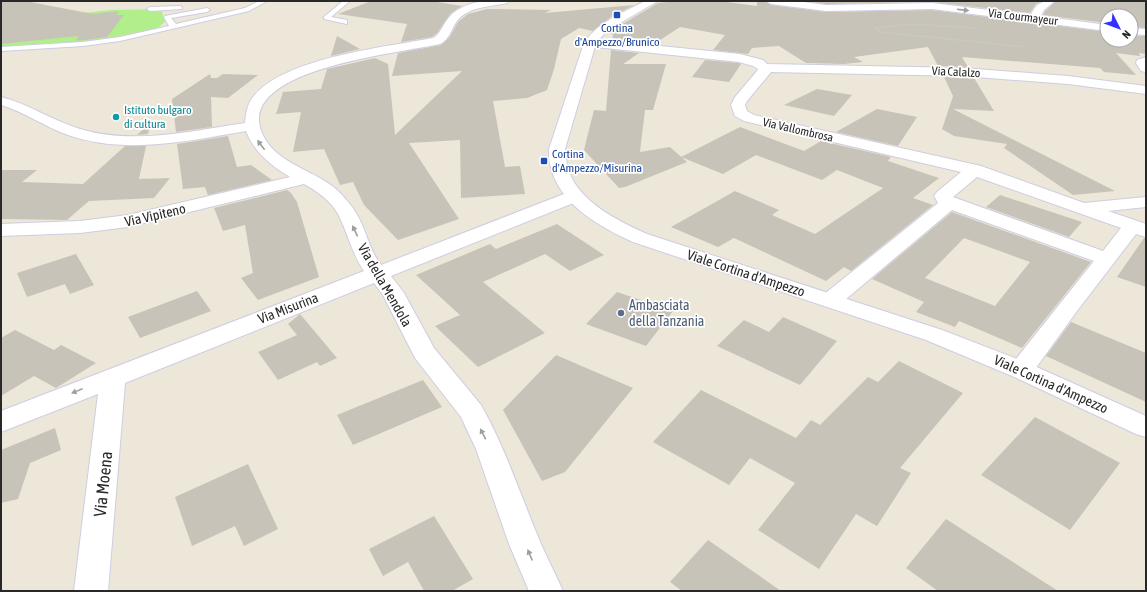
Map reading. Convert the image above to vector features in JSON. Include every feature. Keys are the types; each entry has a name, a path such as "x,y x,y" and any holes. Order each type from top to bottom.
{"street":[{"path":"1,101 21,107 74,132 107,139 171,138 252,126 255,106 260,99 274,85 294,74 342,59 436,41 443,38 452,19 462,11 478,5 503,1"},
{"name":"Viale Cortina d'Ampezzo","path":"653,1 606,27 597,34 590,43 557,149 557,156 563,175 575,196 614,225 640,238 934,335 1021,370 1146,427"},
{"name":"Via Courmayeur","path":"771,1 826,8 921,5 1099,27"},
{"path":"1035,18 1039,8 1050,1"},
{"path":"590,43 740,58 758,63 764,68"},
{"path":"1146,61 1142,63 1146,68"},
{"path":"994,74 1003,69 1017,66 1146,78"},
{"name":"Via Calalzo","path":"764,68 936,71 994,74 1110,85 1144,96"},
{"name":"Via Vallombrosa","path":"764,68 763,73 738,102 738,109 744,115 764,122 975,170 1139,229"},
{"name":"Via della Mendola","path":"252,126 258,141 268,153 289,169 306,178 335,198 346,213 369,263 393,294 424,352 472,412 490,449 526,544 546,591"},
{"path":"975,170 943,196 944,199 949,203 1107,259"},
{"name":"Via Vipiteno","path":"1,230 80,227 128,221 306,178"},
{"name":"Via Misurina","path":"1,422 575,196"},
{"name":"Via Vallombrosa","path":"1081,208 1146,202"},
{"path":"831,300 949,203"},
{"path":"1021,370 1069,306 1107,259 1139,229"},
{"name":"Via Moena","path":"91,591 113,377"}],"lane":[{"path":"344,22 326,18 346,1"},
{"path":"174,26 167,17 262,2"},
{"path":"1,50 83,44 112,40 247,10 262,2"},
{"path":"150,9 191,8 195,12"}],"path":[{"path":"980,29 926,24 883,26 876,28 880,32 1026,47"}],"green space":[{"path":"161,9 165,22 155,30 96,40 1,50 1,22 111,10"}],"building":[{"path":"1,1 25,1 93,14 119,11 117,15 124,15 107,37 76,41 78,36 1,44"},
{"path":"371,1 431,1 462,6 451,13 437,33 432,37 401,42 407,24 338,14"},
{"path":"677,1 719,1 757,6 757,1 765,1 771,5 826,12 932,10 1099,31 1099,48 1139,48 1139,36 1146,36 1146,54 1139,53 1140,56 1116,53 1136,75 1104,72 1100,68 962,57 968,67 938,66 928,47 854,57 863,62 844,64 806,63 779,46 752,48 748,54 713,50 725,35 680,27 654,44 612,40 613,34 607,33 658,3"},
{"path":"807,1 1042,1 1036,4 1030,13 932,2 826,4"},
{"path":"1056,1 1146,1 1146,28 1139,28 1139,8 1099,8 1099,22 1043,15 1045,11"},
{"path":"634,5 611,17 593,31 579,28 561,39 547,90 527,98 493,101 505,167 520,166 525,194 461,198 460,140 409,143 459,219 398,240 364,205 353,182 340,185 324,149 293,152 301,112 276,114 283,92 321,89 327,69 375,58 388,64 395,135 462,71 392,76 398,53 441,45 449,38 458,22 468,14 487,9 551,10 545,13"},
{"path":"337,36 360,49 331,56"},
{"path":"611,50 639,53 623,64 666,64 653,110 645,110 640,152 670,147 687,162 625,187 619,188 584,150 594,110 606,111"},
{"path":"705,60 741,64 729,82 692,77"},
{"path":"210,74 211,78 217,78 223,74 258,75 228,98 211,97 212,127 176,132 172,99"},
{"path":"944,77 974,78 994,111 953,109 1115,191 1073,195 1004,148 1007,144 954,136 942,129 953,96"},
{"path":"817,89 852,95 834,116 784,105"},
{"path":"877,109 917,117 898,146 836,132"},
{"path":"151,122 148,134 137,135"},
{"path":"740,127 804,151 821,141 891,157 888,161 939,178 913,198 933,205 851,271 844,267 826,281 734,238 718,247 671,227 735,191 779,210 772,215 815,234 883,188 837,170 822,180 756,155 723,174 681,157"},
{"path":"228,136 237,167 251,165 272,180 208,195 205,187 183,189 177,144"},
{"path":"125,146 146,146 139,179 170,178 154,198 89,201 67,220 1,219 1,170 37,170 22,182 83,184"},
{"path":"287,190 297,202 319,277 258,300 241,278 253,273 245,225 223,231 214,208"},
{"path":"1000,195 1082,222 1069,237 986,207"},
{"path":"952,212 1091,262 1022,348 959,321 955,327 916,312 924,302 872,279","holes":["964,238 1030,262 995,306 925,278"]},
{"path":"557,224 604,255 570,271 545,254 483,282 545,333 478,367 435,326 460,315 416,275 490,244 496,249"},
{"path":"1144,238 1146,238 1146,287 1117,277"},
{"path":"76,254 94,285 70,294 65,284 27,297 17,273"},
{"path":"197,291 211,311 140,338 128,317"},
{"path":"617,292 673,311 646,346 586,324"},
{"path":"300,314 337,358 320,366 317,362 278,380 258,352 297,335 288,324"},
{"path":"783,317 837,341 800,385 717,346 744,320 769,332"},
{"path":"1071,322 1146,353 1146,402 1046,356"},
{"path":"15,330 54,350 61,345 96,363 56,388 34,376 1,396 1,338"},
{"path":"556,355 633,388 565,472 542,481 503,410"},
{"path":"899,361 963,393 900,468 911,473 877,526 856,514 819,569 758,530 795,483 750,458 729,485 653,442 701,390 796,438 811,420 820,425 868,377 878,382"},
{"path":"423,380 442,407 353,445 337,415"},
{"path":"1035,417 1120,463 1070,530 981,475"},
{"path":"55,428 61,450 30,463 18,499 1,503 1,450"},
{"path":"248,464 278,529 244,546 235,526 192,546 175,497"},
{"path":"434,516 473,579 452,591 424,591 408,562 383,576 369,549"},
{"path":"946,519 1058,591 938,591 906,568"},
{"path":"708,540 781,591 682,591 670,582"}],"place":[{"name":"Cortina d'Ampezzo/Brunico","path":"617,15"},
{"name":"Istituto bulgaro di cultura","path":"116,117"},
{"name":"Cortina d'Ampezzo/Misurina","path":"544,161"},
{"name":"Ambasciata della Tanzania","path":"621,313"}]}
